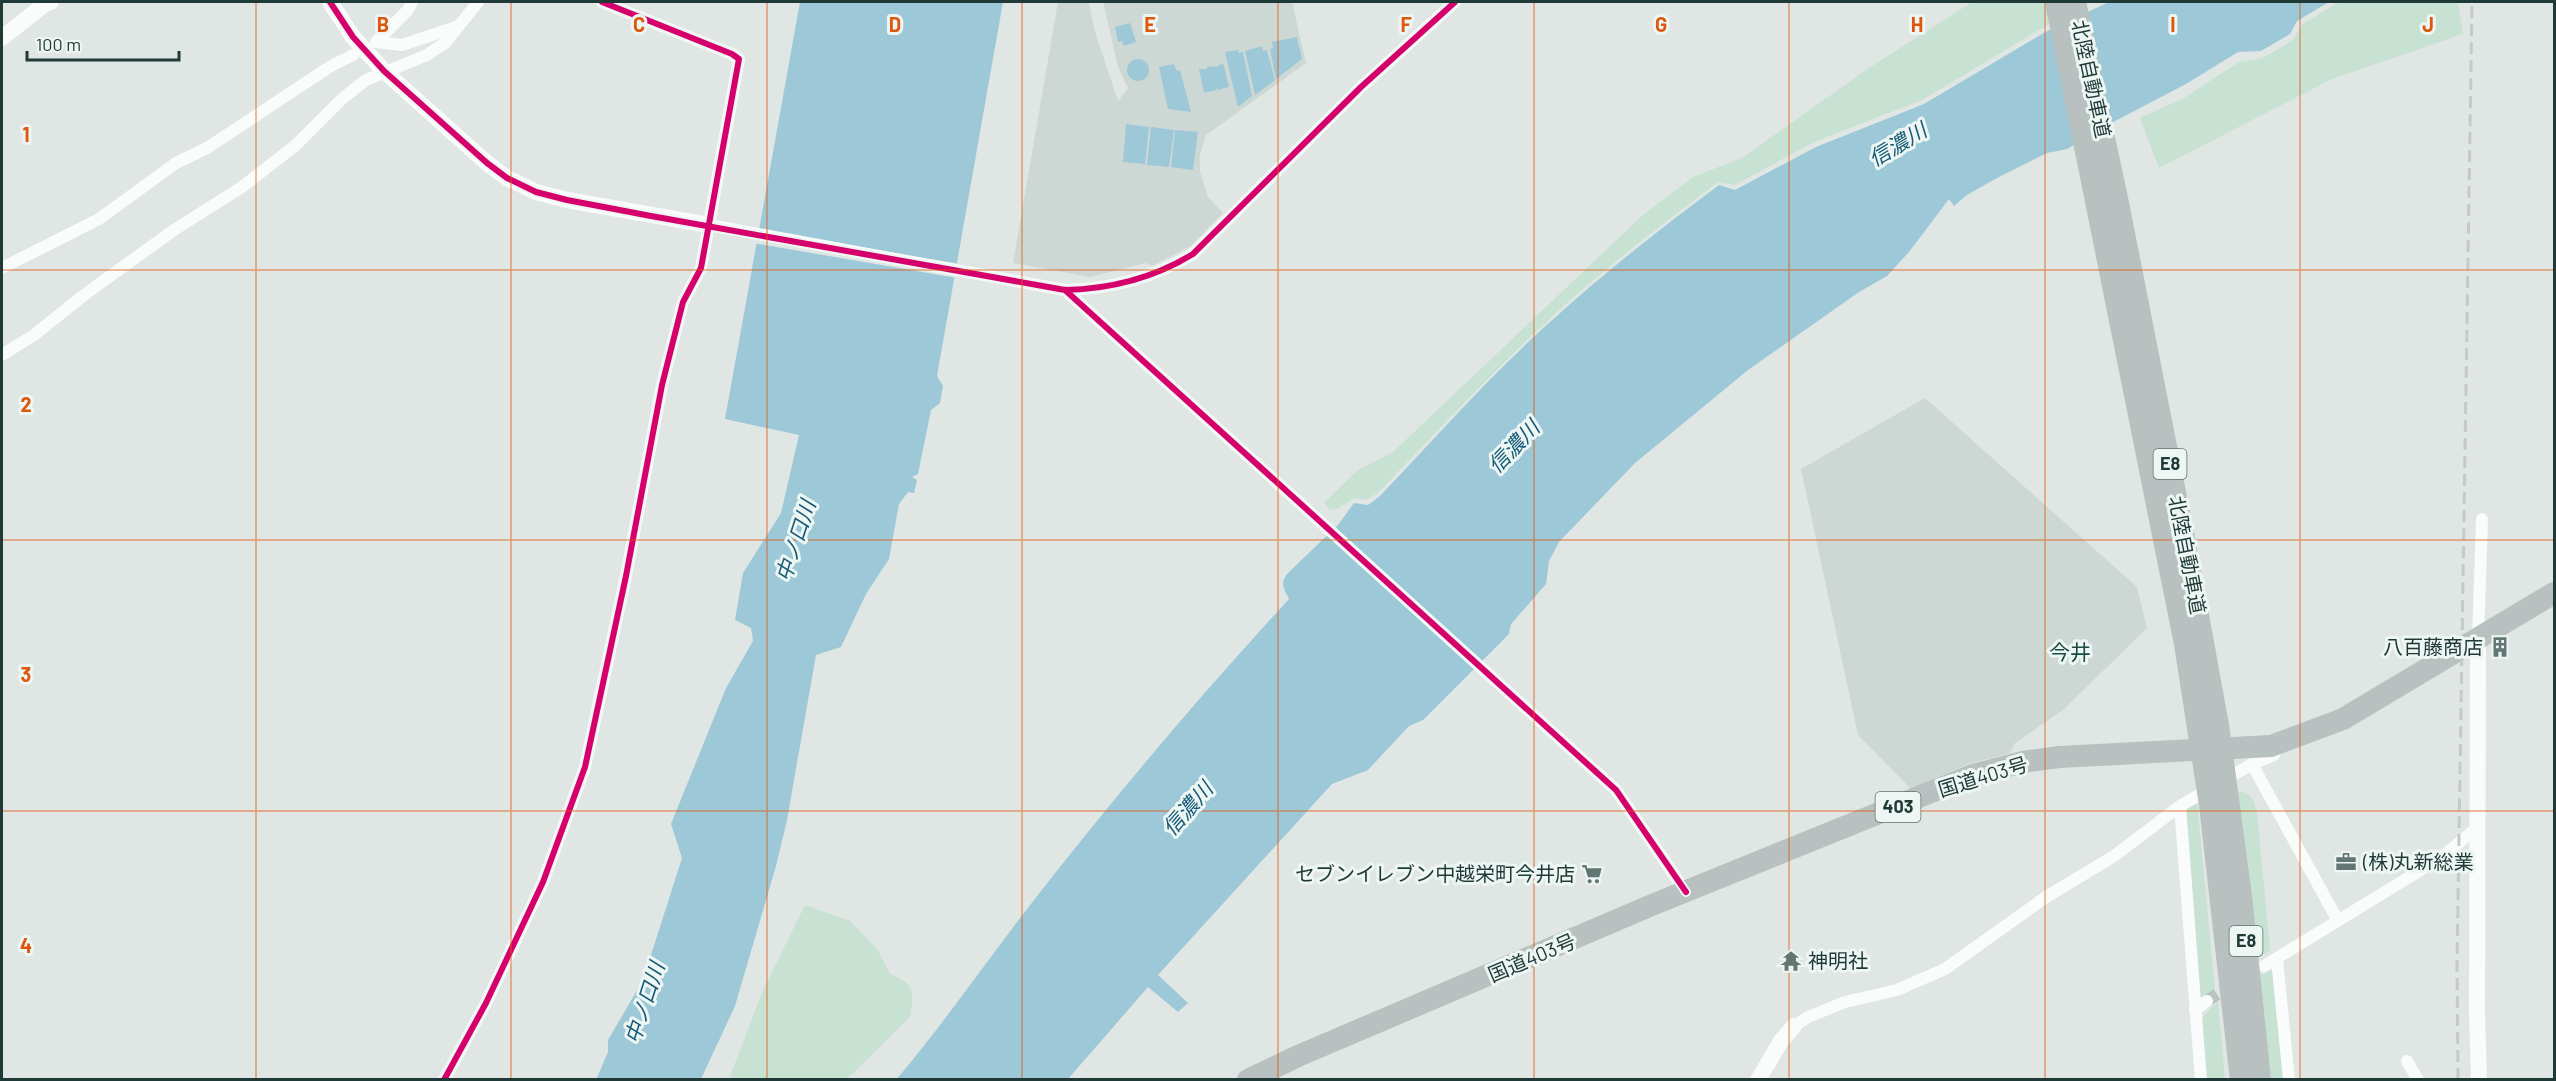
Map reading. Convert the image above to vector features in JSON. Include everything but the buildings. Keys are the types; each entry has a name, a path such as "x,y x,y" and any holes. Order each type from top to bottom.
{"highway":[{"name":"北陸自動車道","path":"2056,2 2097,214 2163,525 2209,726"},
{"name":"北陸自動車道","path":"2075,2 2186,544 2209,726 2260,1080"},
{"name":"国道403号","path":"1248,1080 1298,1056 1686,892 1973,776 2023,762 2059,757 2276,744 2343,718 2554,593"},
{"name":"北陸自動車道","path":"2220,804 2241,1080"}],"street":[{"path":"2,38 45,4 51,2"},
{"path":"330,2 353,37 384,71 487,163 520,185 567,200 1065,290 1087,289 1132,281 1179,263 1193,254 1361,87 1455,2"},
{"path":"412,2 408,10 376,42 402,45 460,26"},
{"path":"2,355 34,335 84,295 174,230 242,187 296,145 342,98 366,80 427,55 445,44 478,2"},
{"path":"444,1080 486,1003 543,882 585,767 626,576 662,385 683,302 701,268 739,59 732,54 602,2"},
{"path":"2,268 99,219 176,163 207,148 331,66 353,55"},
{"path":"1065,290 1616,790 1686,892"},
{"path":"2479,1080 2477,1013 2478,638 2482,519"},
{"path":"1758,1080 1781,1041 1794,1026 1808,1017 1845,1002 1897,990 1945,969 2046,897 2114,856 2180,806 2252,764 2274,755 2276,744"},
{"path":"2252,764 2337,919"},
{"path":"2180,806 2201,1080"},
{"path":"2264,966 2442,856 2479,826"},
{"path":"2277,959 2289,1080"},
{"path":"2194,1010 2207,1001"},
{"path":"2407,1061 2418,1080"}],"shaded area":[{"path":"1058,2 1089,2 1094,29 1118,101 1128,88 1118,67 1103,2 1292,2 1306,63 1206,135 1200,155 1200,172 1208,197 1223,213 1191,246 1152,266 1146,263 1090,277 1013,263"},
{"path":"1925,398 2137,587 2147,628 2063,710 2015,743 2010,753 1968,764 1911,789 1858,735 1801,469"}],"green space":[{"path":"1972,2 2050,2 2054,21 1922,100 1814,142 1735,185 1718,182 1594,279 1555,314 1487,380 1378,493 1366,500 1355,498 1337,509 1330,510 1324,503 1358,470 1393,452 1643,215 1693,177 1742,158 1866,70"},
{"path":"2339,2 2458,2 2463,34 2332,79 2159,168 2140,118 2184,98 2239,62 2263,58 2292,41 2303,24"},
{"path":"2237,791 2251,797 2257,812 2270,950 2254,961"},
{"path":"2197,801 2215,990 2203,998 2197,996 2185,808"},
{"path":"805,905 850,921 877,949 890,974 909,985 912,995 910,1017 847,1079 729,1079 763,990"},
{"path":"2273,969 2285,1079 2267,1079 2256,974 2265,974"},
{"path":"2218,1001 2225,1079 2206,1079 2202,1018"}],"water":[{"name":"中ノ口川","path":"800,2 1003,2 937,376 943,386 940,403 931,410 918,474 912,477 917,480 914,493 908,492 899,504 889,559 866,594 841,647 816,655 787,820 776,866 735,1006 701,1079 596,1080 608,1052 608,1040 643,980 682,858 671,824 726,688 753,641 751,628 735,620 743,573 781,513 799,435 725,419"},
{"name":"信濃川","path":"2109,2 2329,2 2297,21 2290,34 2261,51 2238,52 2186,84 2067,149 2047,153 1997,178 1967,195 1954,206 1949,199 1909,252 1887,276 1859,292 1748,370 1635,463 1559,542 1549,561 1546,584 1511,624 1509,634 1423,720 1409,726 1368,770 1332,784 1158,975 1188,1003 1178,1012 1148,987 1068,1079 896,1080 1034,900 1127,785 1223,672 1289,599 1283,585 1288,573 1338,525 1354,503 1368,505 1380,496 1535,335 1637,248 1719,185 1735,190 1816,147 1924,104 2047,31"},
{"path":"1130,23 1136,42 1124,46 1122,41 1118,42 1115,27"},
{"path":"1297,37 1302,59 1276,79 1270,49 1273,48 1272,42"},
{"path":"1262,46 1263,51 1267,50 1275,80 1255,95 1245,51"},
{"path":"1238,50 1239,53 1243,52 1252,96 1238,107 1225,52"},
{"path":"1134,59 1142,59 1149,66 1149,74 1142,81 1134,81 1127,74 1127,66"},
{"path":"1223,63 1229,87 1217,90 1216,85 1216,90 1204,93 1199,69 1207,69 1207,66 1216,67"},
{"path":"1174,64 1177,71 1180,70 1191,112 1168,109 1159,67"},
{"path":"1126,124 1149,127 1145,164 1123,162"},
{"path":"1151,127 1174,130 1169,167 1147,165"},
{"path":"1175,130 1198,132 1193,170 1171,167"}],"pier":[{"path":"755,229 960,264 957,278 753,243"}],"tunnel":[{"path":"2207,1001 2234,983"}],"railway":[{"path":"2458,1080 2457,964 2472,2"}],"cycle path":[{"path":"330,2 353,37 384,71 487,163 507,178 536,192 651,216 1065,290 1131,281 1163,270 1193,254 1361,87 1455,2"},
{"path":"444,1080 486,1003 543,882 585,767 626,576 662,385 683,302 701,268 739,59 732,54 602,2"},
{"path":"1065,290 1616,790 1686,892"}],"place":[{"name":"八百藤商店","path":"2500,647"},
{"name":"(株)丸新総業","path":"2346,862"},
{"name":"セブンイレブン中越栄町今井店","path":"1592,874"},
{"name":"神明社","path":"1791,961"}],"district":[{"name":"今井","path":"2070,653"}]}
